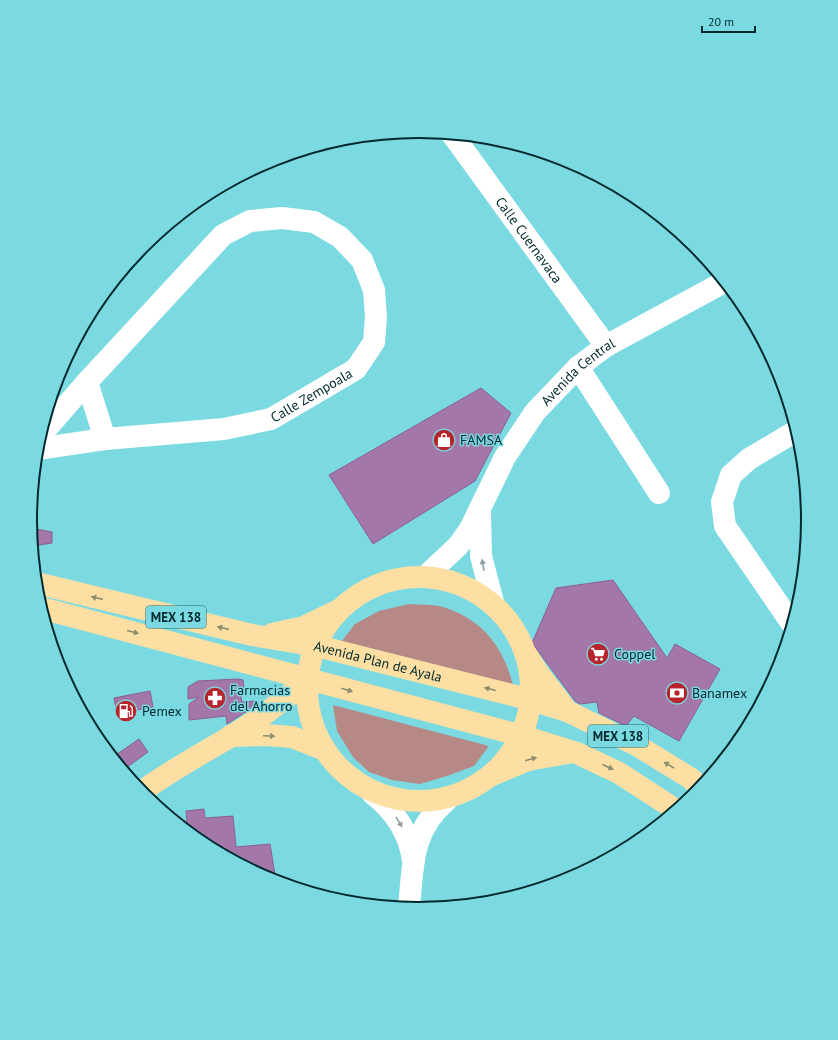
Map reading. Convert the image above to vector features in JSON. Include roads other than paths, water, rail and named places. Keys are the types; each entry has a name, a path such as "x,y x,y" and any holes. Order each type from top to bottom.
{"main road":[{"path":"252,635 281,633 304,627 339,609 377,582 402,575 428,574 463,584 493,602 507,620 541,677 567,711"},
{"name":"Avenida Plan de Ayala","path":"42,585 252,635 317,646 528,699 567,711 638,746 696,783"},
{"path":"355,597 332,619 317,646 309,679 312,714 326,750 345,777 373,794 397,801 421,805 446,801 466,794 483,781 503,761 519,736 528,699 527,669 518,640"},
{"name":"MEX 138","path":"48,610 258,665 577,753 619,773 671,807"},
{"path":"258,665 270,679 274,687 273,702 266,713"},
{"path":"147,788 172,769 230,736 266,713 309,679"},
{"path":"230,736 266,735 292,737 326,750"},
{"path":"483,781 507,768 528,760 544,756 577,753"}],"street":[{"name":"Calle Cuernavaca","path":"456,140 606,346"},
{"name":"Calle Zempoala","path":"44,447 105,439 224,429 271,418 356,369 374,342 376,316 374,290 362,260 340,237 314,222 282,218 250,221 223,235 87,382 49,426"},
{"name":"Avenida Central","path":"428,574 458,546 480,512 505,457 535,412 578,367 606,346 720,284"},
{"path":"578,367 658,493"},
{"path":"87,382 105,439"},
{"path":"788,618 725,526 722,502 730,476 749,459 791,434"},
{"name":"Avenida Central","path":"480,512 481,556 493,602"},
{"path":"373,794 393,812 401,824 410,845 413,867"},
{"path":"410,902 413,867 418,839 424,826 434,812 446,801"}],"place":[{"name":"FAMSA","path":"444,440"},
{"name":"Coppel","path":"598,654"},
{"name":"Banamex","path":"677,693"},
{"name":"Farmacias del Ahorro","path":"215,698"},
{"name":"Pemex","path":"126,711"}]}
